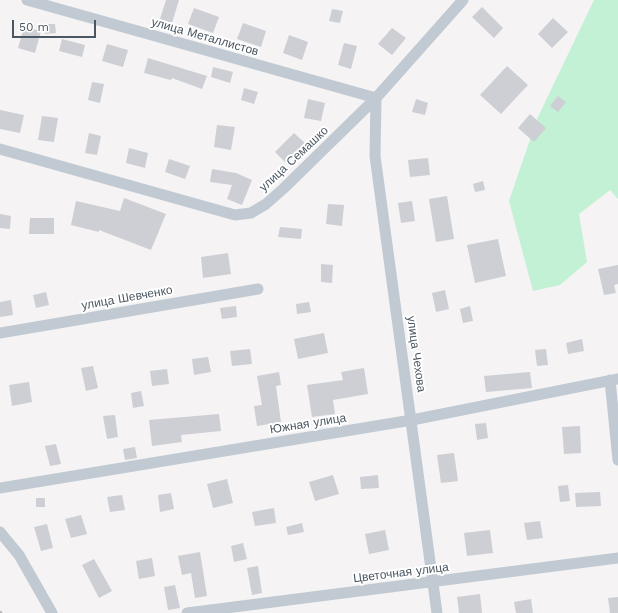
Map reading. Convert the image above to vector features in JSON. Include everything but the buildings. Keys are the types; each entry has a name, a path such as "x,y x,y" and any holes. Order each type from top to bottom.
{"street":[{"name":"улица Металлистов","path":"27,0 376,98"},
{"name":"улица Семашко","path":"0,149 235,215 251,213 266,204 283,189 376,98 463,0"},
{"name":"улица Чехова","path":"376,98 375,156 412,420 436,613"},
{"name":"улица Шевченко","path":"0,333 258,289"},
{"name":"Южная улица","path":"0,488 412,420 614,380"},
{"path":"614,380 618,460"},
{"path":"0,532 19,555 52,613"},
{"name":"Цветочная улица","path":"187,613 618,558"}],"green space":[{"path":"594,0 618,0 618,199 610,190 579,214 587,262 560,285 533,291 509,201 537,119"}]}
